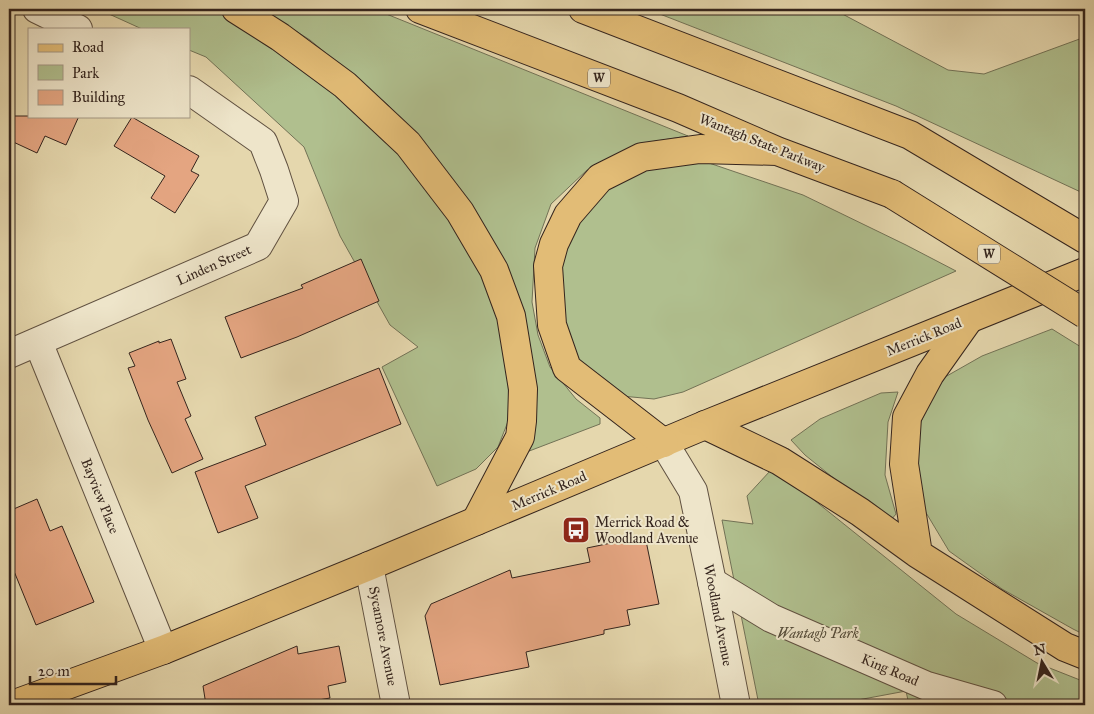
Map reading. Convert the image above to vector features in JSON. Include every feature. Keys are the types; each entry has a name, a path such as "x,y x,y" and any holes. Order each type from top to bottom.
{"main road":[{"path":"236,9 280,37 345,85 408,144 460,212 494,270 511,316 523,389 522,421 520,437 476,521"},
{"name":"Wantagh State Parkway","path":"420,9 678,108 777,151 892,194 1085,314"},
{"path":"583,9 910,135 1085,239"},
{"path":"664,442 567,368 552,324 548,266 554,244 568,215 600,178 642,157 700,149 777,151"},
{"name":"Merrick Road","path":"12,705 56,697 163,650 705,425 1085,272"},
{"path":"918,554 904,464 907,417 930,374 969,319"},
{"path":"705,425 780,461 860,512 918,554 1065,647 1085,655"}],"street":[{"path":"37,9 76,28"},
{"name":"Linden Street","path":"9,354 258,246 284,201 263,142 190,91"},
{"name":"Bayview Place","path":"38,342 163,650"},
{"name":"Woodland Avenue","path":"664,442 693,491 736,705"},
{"name":"Sycamore Avenue","path":"369,566 396,705"},
{"name":"King Road","path":"712,582 771,618 927,686 994,705"}],"green space":[{"path":"98,9 219,9 369,118 436,193 485,276 500,327 508,372 509,419 498,447 476,469 437,486 382,367 418,347 390,325 340,236 304,147 206,57 190,50 190,28 140,28"},
{"path":"261,9 374,9 688,136 644,143 587,170 551,204 535,248 532,302 538,335 550,367 576,399 600,418 600,424 524,453 530,370 424,145 388,105 310,40"},
{"path":"647,9 833,9 948,70 984,74 1085,37 1085,194 896,106"},
{"path":"660,162 709,163 803,195 956,271 683,392 654,399 621,396 585,371 567,337 560,295 562,252 580,212 608,181"},
{"path":"1052,329 1081,347 1085,345 1085,635 1002,589 949,551 919,501 915,436 931,398 945,377 982,356"},
{"path":"898,392 888,422 885,475 896,514 891,520 883,518 805,455 791,440 820,419 881,393"},
{"name":"Wantagh Park","path":"770,471 799,488 956,614 1037,663 1085,682 1085,705 909,705 906,691 831,705 759,705 722,520 753,524 747,496"}],"building":[{"path":"9,116 78,118 66,145 45,136 37,153 9,140"},
{"path":"131,118 134,118 199,156 191,171 199,175 175,213 151,198 165,176 114,146"},
{"path":"361,259 379,301 297,337 241,358 225,317 303,288 301,285"},
{"path":"171,339 186,379 177,382 191,416 185,419 203,459 172,473 148,420 128,368 135,366 129,353 159,341 159,343"},
{"path":"379,368 401,424 245,486 258,518 218,533 195,472 266,445 255,417"},
{"path":"37,499 50,531 62,526 94,602 36,625 9,559 9,511"},
{"path":"645,536 659,604 627,610 630,625 604,630 604,634 526,652 529,667 440,685 425,616 431,604 510,570 512,578 590,562 587,548"},
{"path":"297,646 298,654 339,646 346,682 328,686 330,698 307,702 307,705 206,705 203,686"}],"place":[{"name":"Merrick Road & Woodland Avenue","path":"576,530"}]}
